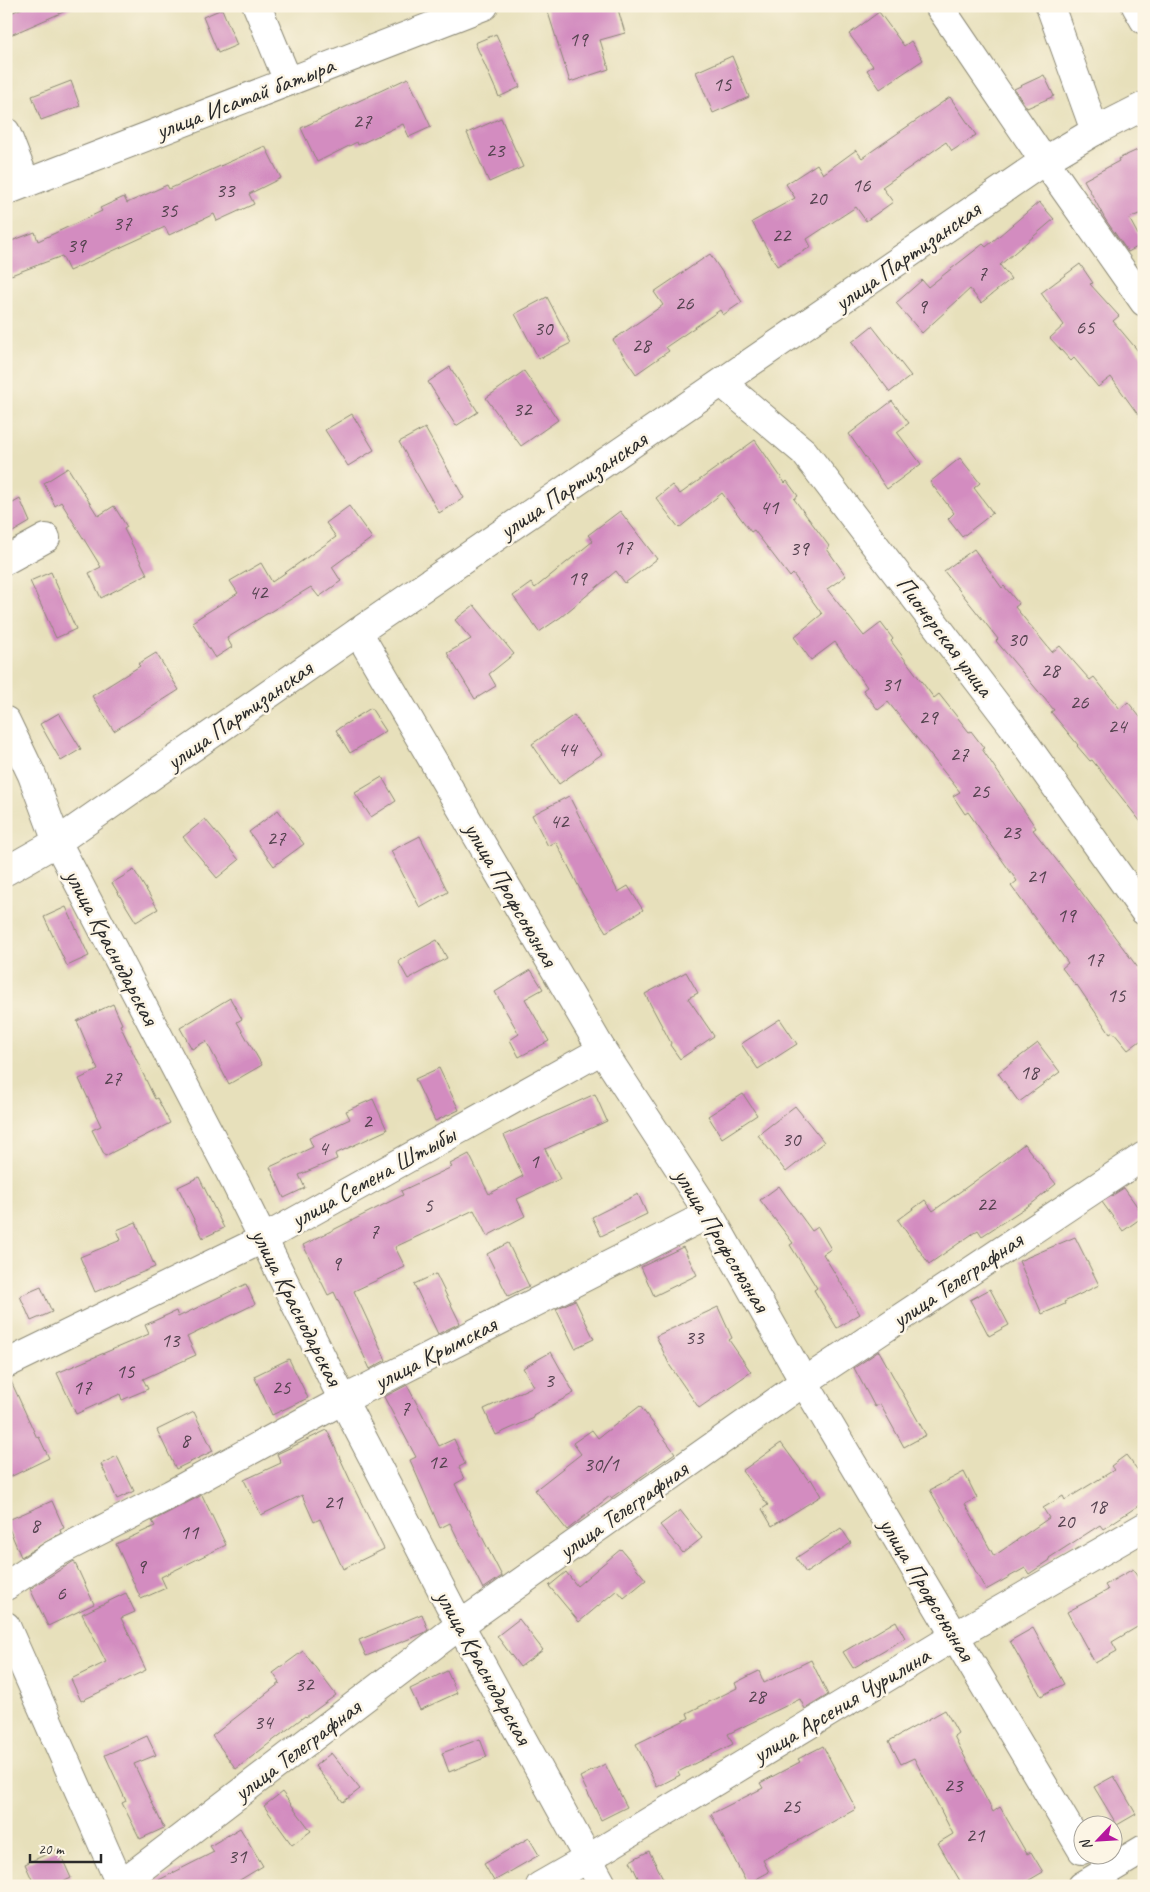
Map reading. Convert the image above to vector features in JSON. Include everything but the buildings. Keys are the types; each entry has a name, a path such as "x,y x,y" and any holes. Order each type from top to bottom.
{"street":[{"path":"257,6 288,81"},
{"name":"улица Исатай батыра","path":"16,187 484,6"},
{"path":"939,6 1049,168 1144,302"},
{"path":"1050,6 1096,131"},
{"path":"1136,6 1144,20"},
{"name":"улица Партизанская","path":"6,871 57,842 358,632 722,383 1049,168 1096,131 1144,106"},
{"path":"6,132 16,187"},
{"name":"Пионерская улица","path":"722,383 804,452 1012,725 1144,911"},
{"path":"6,560 46,538"},
{"name":"улица Профсоюзная","path":"358,632 602,1050 710,1214 804,1382 1072,1833"},
{"name":"улица Краснодарская","path":"6,721 32,775 57,842 176,1067 460,1625 603,1886"},
{"name":"улица Семена Штыбы","path":"6,1364 263,1239 602,1050"},
{"name":"улица Телеграфная","path":"120,1885 460,1625 804,1382 1144,1156"},
{"name":"улица Крымская","path":"6,1586 54,1554 171,1494 344,1400 710,1214"},
{"name":"улица Арсения Чурилина","path":"540,1886 955,1636 1144,1527"},
{"path":"6,1626 120,1885"},
{"path":"1092,1876 1144,1849"}]}
